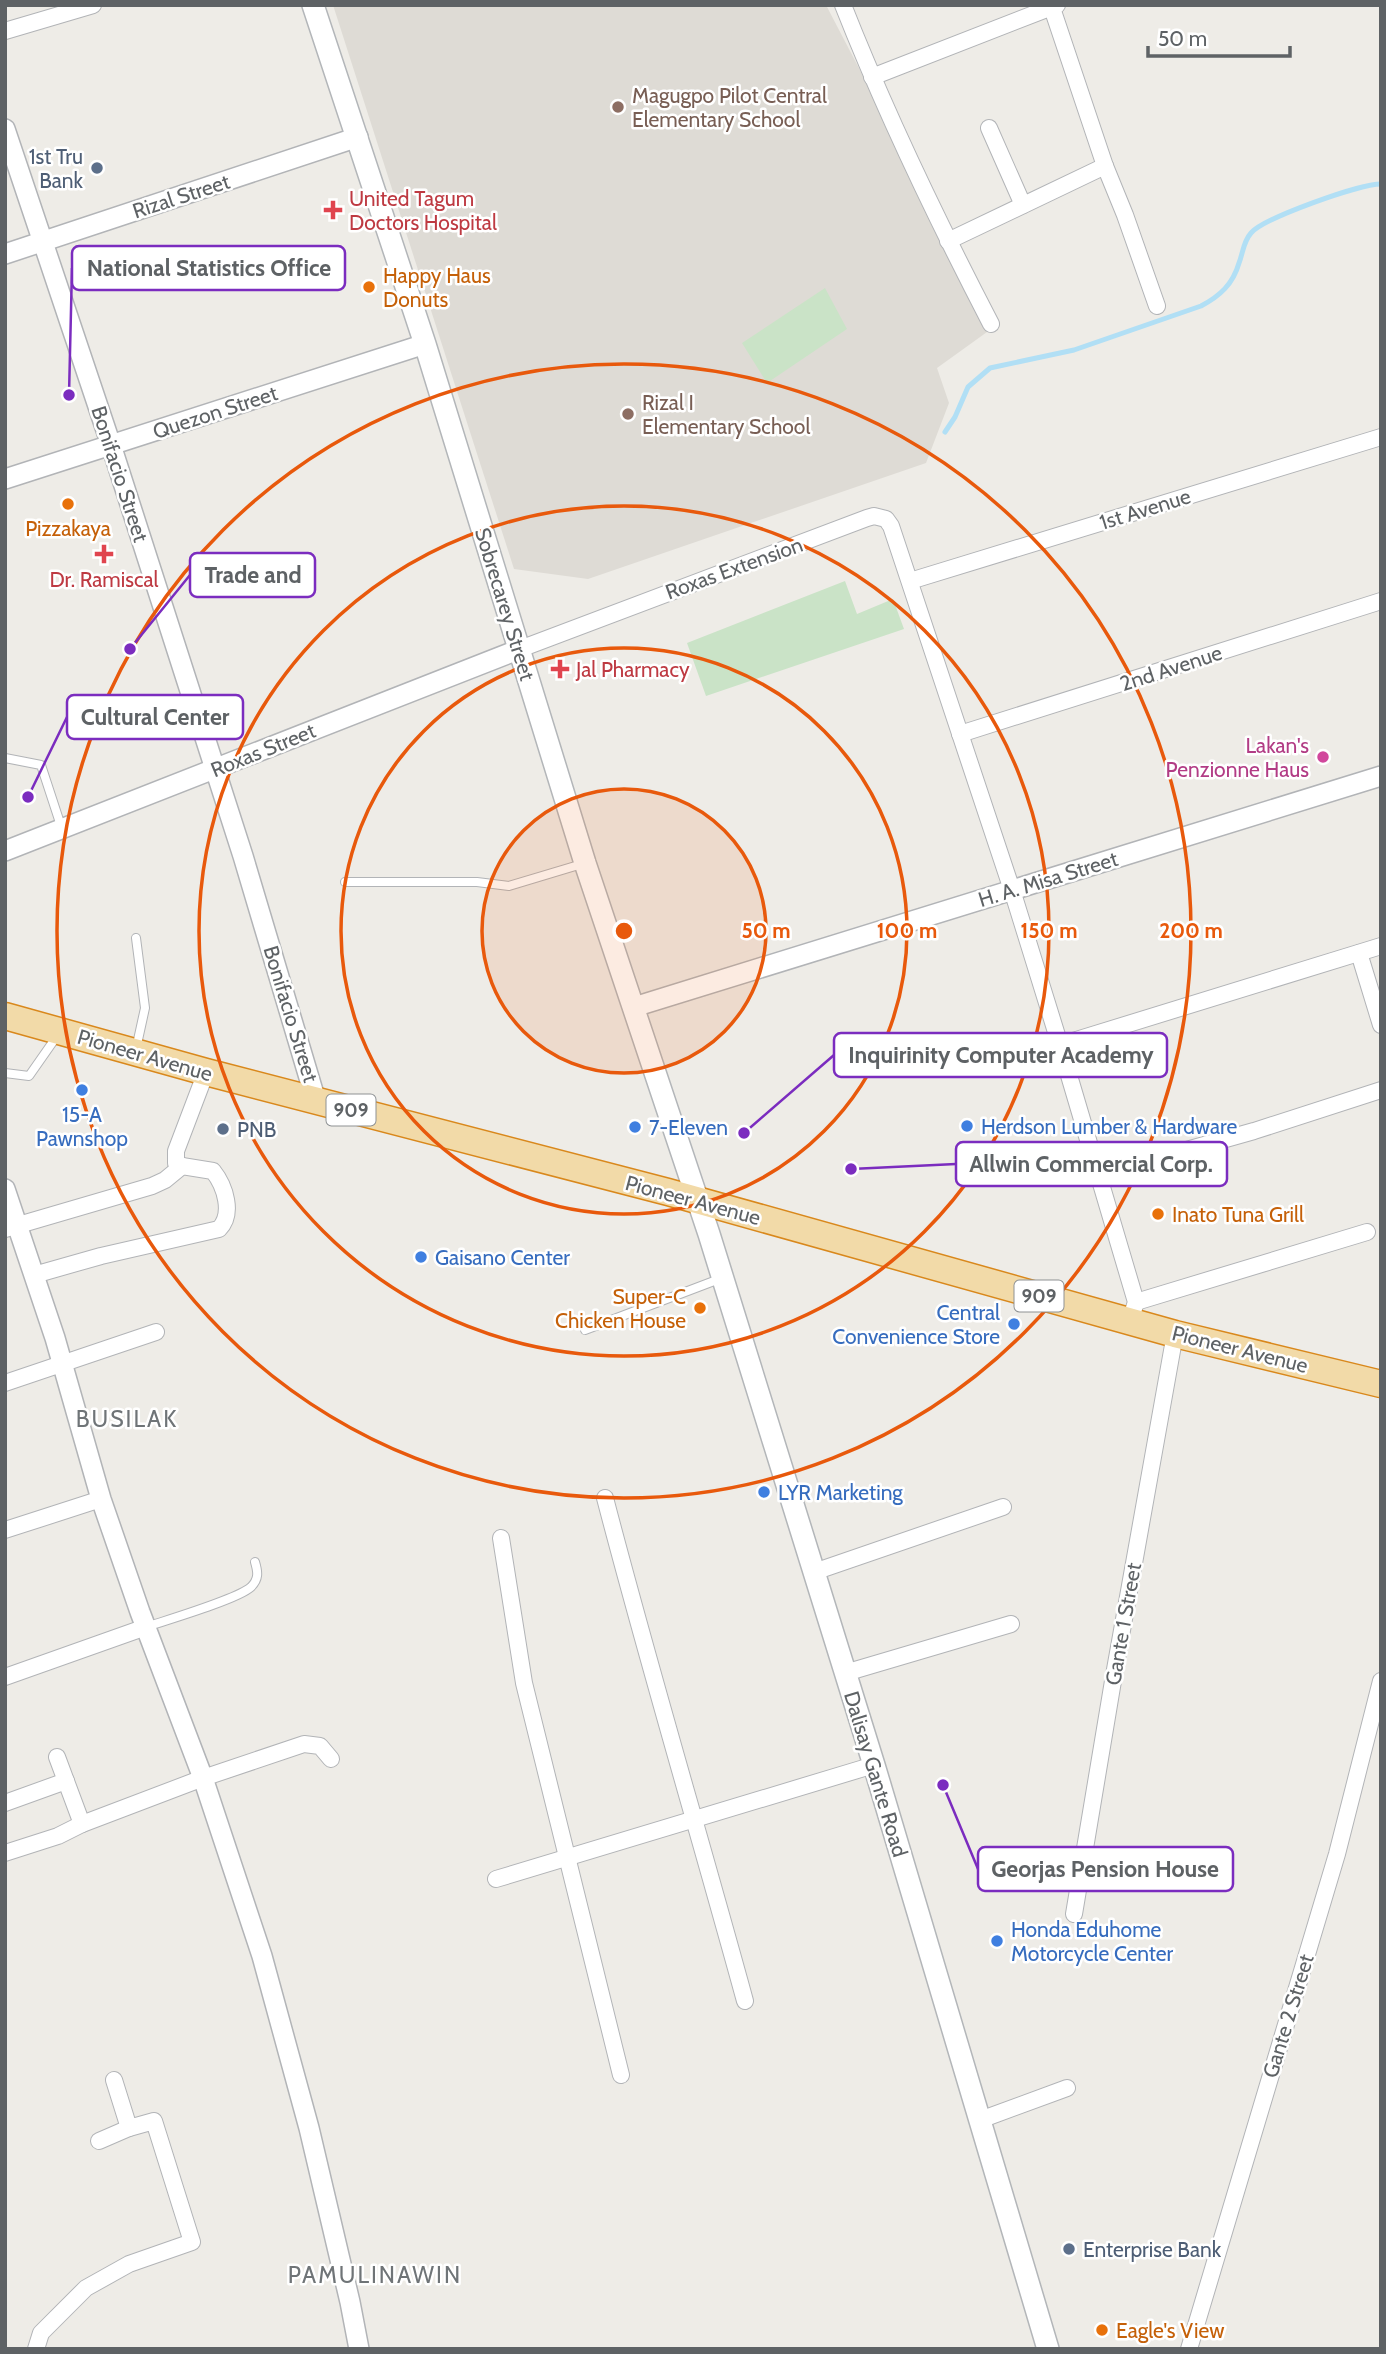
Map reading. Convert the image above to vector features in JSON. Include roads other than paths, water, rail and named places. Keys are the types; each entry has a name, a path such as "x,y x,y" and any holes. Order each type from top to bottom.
{"highway":[{"name":"Pioneer Avenue","path":"5,1016 698,1202 1133,1311 1175,1334 1381,1384"}],"main road":[{"name":"Sobrecarey Street","path":"313,5 425,344 585,863 698,1202"},
{"name":"Dalisay Gante Road","path":"698,1202 874,1765 1048,2349"}],"street":[{"path":"5,31 93,5"},
{"path":"843,5 872,77 948,241 991,324"},
{"path":"872,77 1053,6 1105,166 1157,306"},
{"path":"989,128 1023,205"},
{"name":"Bonifacio Street","path":"5,129 111,445 243,856 316,1101"},
{"name":"Rizal Street","path":"5,254 358,138"},
{"path":"948,241 1105,166"},
{"name":"Quezon Street","path":"5,479 425,344"},
{"name":"1st Avenue","path":"910,581 1381,437"},
{"name":"Roxas Extension","path":"520,649 873,516 886,519 891,526 910,581 1012,890 1098,1175 1133,1311"},
{"name":"2nd Avenue","path":"960,734 1381,601"},
{"name":"Roxas Street","path":"5,851 520,649"},
{"name":"H. A. Misa Street","path":"635,1007 1381,775"},
{"path":"1060,1045 1381,946"},
{"path":"1359,953 1381,1025"},
{"path":"181,1167 176,1160 176,1151 206,1072"},
{"path":"1098,1175 1254,1131 1381,1090"},
{"path":"11,1227 152,1186 165,1180 181,1167 213,1171 218,1177 228,1215 226,1222 219,1229 101,1256 34,1275"},
{"path":"5,1189 11,1227 34,1275 102,1499 146,1627 203,1778 262,1956 296,2078 359,2349"},
{"path":"1133,1311 1367,1232"},
{"path":"5,1383 156,1332"},
{"name":"Gante 1 Street","path":"1074,1914 1175,1334"},
{"path":"605,1498 640,1635 695,1817 745,2001"},
{"path":"5,1530 102,1499"},
{"path":"814,1572 1003,1507"},
{"path":"501,1538 517,1651 621,2075"},
{"path":"845,1673 1011,1624"},
{"path":"5,1677 146,1627"},
{"name":"Gante 2 Street","path":"1189,2349 1337,1854 1381,1681"},
{"path":"5,1853 58,1836 82,1824 203,1778 304,1744 320,1746 331,1759"},
{"path":"57,1757 82,1824"},
{"path":"496,1879 874,1765"},
{"path":"5,1803 66,1781"},
{"path":"114,2080 129,2128"},
{"path":"980,2120 1067,2088"},
{"path":"36,2349 41,2333 86,2288 129,2264 192,2242 154,2121 99,2141"}],"lane":[{"path":"5,758 41,765 62,829"},
{"path":"345,882 477,882 509,886 585,863"},
{"path":"135,1052 145,1008 136,938"},
{"path":"5,1073 29,1076 61,1031"},
{"path":"584,1330 722,1278"},
{"path":"146,1627 243,1593 259,1573 255,1562"},
{"path":"1083,1864 1152,1876"}],"waterway":[{"path":"945,432 968,387 990,368 1074,350 1201,306 1220,294 1229,283 1246,240 1259,227 1313,203 1381,184"}],"place":[{"name":"Magugpo Pilot Central Elementary School","path":"618,107"},
{"name":"1st Tru Bank","path":"97,168"},
{"name":"United Tagum Doctors Hospital","path":"333,210"},
{"name":"Happy Haus Donuts","path":"369,287"},
{"name":"National Statistics Office","path":"69,395"},
{"name":"Rizal I Elementary School","path":"628,414"},
{"name":"Pizzakaya","path":"68,504"},
{"name":"Dr. Ramiscal","path":"104,554"},
{"name":"Trade and","path":"130,649"},
{"name":"Jal Pharmacy","path":"560,669"},
{"name":"Lakan's Penzionne Haus","path":"1323,757"},
{"name":"Cultural Center","path":"28,797"},
{"name":"15-A Pawnshop","path":"82,1090"},
{"name":"Herdson Lumber & Hardware","path":"967,1126"},
{"name":"7-Eleven","path":"635,1127"},
{"name":"PNB","path":"223,1129"},
{"name":"Inquirinity Computer Academy","path":"744,1133"},
{"name":"Allwin Commercial Corp.","path":"851,1169"},
{"name":"Inato Tuna Grill","path":"1158,1214"},
{"name":"Gaisano Center","path":"421,1257"},
{"name":"Super-C Chicken House","path":"700,1308"},
{"name":"Central Convenience Store","path":"1014,1324"},
{"name":"LYR Marketing","path":"764,1492"},
{"name":"Georjas Pension House","path":"943,1785"},
{"name":"Honda Eduhome Motorcycle Center","path":"997,1941"},
{"name":"Enterprise Bank","path":"1069,2249"},
{"name":"Eagle's View","path":"1102,2330"}],"district":[{"name":"BUSILAK","path":"127,1419"},
{"name":"PAMULINAWIN","path":"375,2275"}]}
